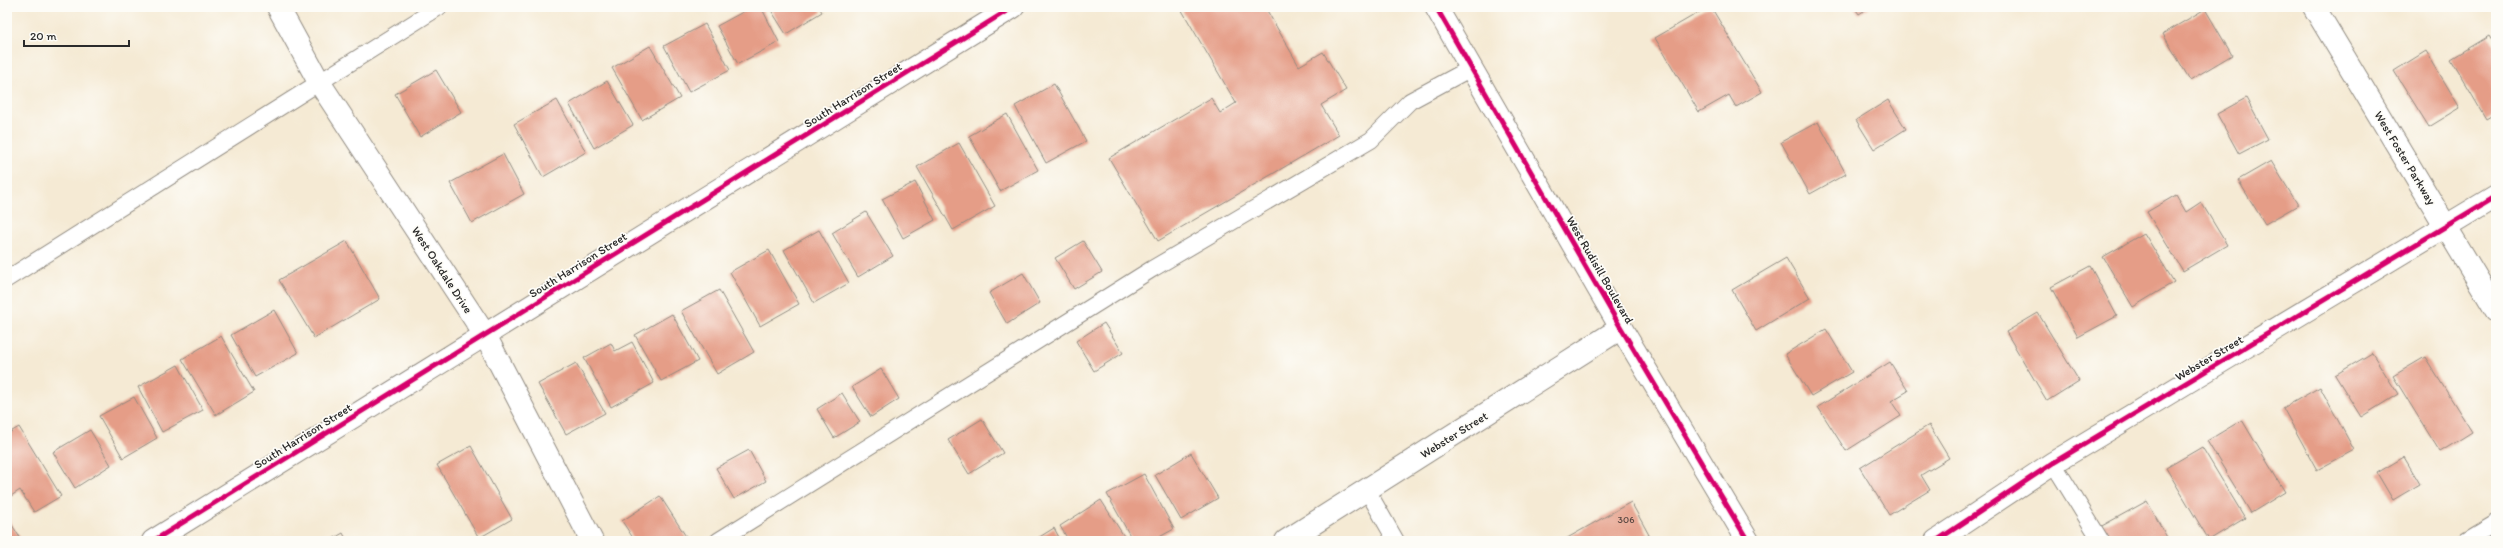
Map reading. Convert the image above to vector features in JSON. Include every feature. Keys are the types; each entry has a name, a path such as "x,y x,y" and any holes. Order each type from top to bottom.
{"street":[{"name":"West Oakdale Drive","path":"278,7 319,82 485,335 592,541"},
{"name":"South Harrison Street","path":"153,541 1013,7"},
{"name":"West Rudisill Boulevard","path":"1436,7 1473,68 1622,328 1748,541"},
{"name":"West Foster Parkway","path":"2314,7 2496,310"},
{"name":"Webster Street","path":"1936,541 2053,463 2447,227 2496,196"},
{"name":"Webster Street","path":"1286,541 1622,328"}],"lane":[{"path":"7,279 439,7"},
{"path":"718,541 1152,269 1371,140 1410,101 1473,68"},
{"path":"2053,463 2101,541"},
{"path":"1367,490 1396,541"},
{"path":"2466,541 2496,523"}],"building":[{"path":"752,7 761,7 779,42 738,64 717,26"},
{"path":"769,7 819,7 822,12 786,34"},
{"path":"1180,7 1265,7 1299,66 1323,52 1346,90 1321,105 1339,135 1158,241 1109,158 1211,98 1220,113 1236,103"},
{"path":"1708,7 1711,7 1762,92 1736,107 1729,95 1699,112 1655,38"},
{"path":"1854,7 1870,7 1859,14"},
{"path":"2205,9 2232,55 2190,80 2163,34"},
{"path":"705,24 730,70 689,92 664,46"},
{"path":"2489,36 2496,47 2496,113 2486,119 2451,59"},
{"path":"650,46 680,98 642,120 612,68"},
{"path":"2426,51 2460,108 2429,127 2394,71"},
{"path":"436,70 461,112 420,137 395,94"},
{"path":"607,81 633,125 594,148 569,104"},
{"path":"1054,84 1086,141 1046,163 1015,106"},
{"path":"2246,98 2268,139 2239,154 2217,114"},
{"path":"557,100 586,152 543,177 514,124"},
{"path":"1888,100 1906,129 1874,149 1856,120"},
{"path":"1007,114 1038,170 1000,191 969,136"},
{"path":"1818,122 1846,174 1810,194 1781,142"},
{"path":"959,143 995,206 953,230 917,167"},
{"path":"503,154 524,194 472,223 450,183"},
{"path":"2271,161 2298,205 2265,224 2238,180"},
{"path":"915,182 935,220 903,238 882,199"},
{"path":"2176,195 2186,212 2201,202 2227,245 2183,271 2147,212"},
{"path":"866,212 893,256 858,277 832,233"},
{"path":"819,230 849,283 814,303 784,250"},
{"path":"2144,233 2174,282 2133,307 2103,257"},
{"path":"347,241 380,299 314,338 279,280"},
{"path":"1083,241 1102,272 1074,289 1055,258"},
{"path":"769,250 799,304 760,326 730,272"},
{"path":"1786,258 1810,298 1756,331 1732,290"},
{"path":"2090,266 2117,316 2078,337 2051,287"},
{"path":"1023,273 1040,303 1007,324 989,293"},
{"path":"719,290 754,352 717,374 681,311"},
{"path":"274,310 298,353 255,377 231,335"},
{"path":"2038,313 2079,381 2047,401 2006,332"},
{"path":"672,314 698,361 661,381 635,335"},
{"path":"1104,323 1123,353 1094,371 1076,341"},
{"path":"1826,329 1852,372 1811,396 1785,354"},
{"path":"221,336 254,392 216,415 182,359"},
{"path":"632,342 654,383 611,407 584,358 611,343 615,351"},
{"path":"2372,353 2398,394 2361,417 2335,375"},
{"path":"2425,357 2472,432 2440,452 2393,376"},
{"path":"1890,362 1908,391 1891,401 1901,416 1846,451 1818,407"},
{"path":"576,363 605,413 566,434 538,384"},
{"path":"178,365 203,410 162,432 138,387"},
{"path":"881,369 899,399 871,417 852,387"},
{"path":"2320,387 2354,450 2317,470 2283,408"},
{"path":"842,393 860,422 834,438 817,409"},
{"path":"134,397 157,438 123,458 99,416"},
{"path":"982,419 1003,453 969,474 948,440"},
{"path":"2242,420 2285,492 2251,513 2207,441"},
{"path":"1929,425 1949,458 1921,475 1930,490 1889,515 1860,468"},
{"path":"19,427 61,496 34,512 20,490 11,496 7,488 7,434"},
{"path":"90,430 111,465 75,488 53,452"},
{"path":"471,446 512,519 479,538 437,465"},
{"path":"2202,447 2245,518 2209,540 2166,468"},
{"path":"749,450 766,481 734,499 716,468"},
{"path":"1191,453 1218,498 1181,520 1155,475"},
{"path":"2404,457 2420,484 2393,500 2377,473"},
{"path":"1144,474 1174,529 1152,541 1133,541 1107,494"},
{"path":"660,496 687,538 681,541 635,541 622,521"},
{"path":"1101,500 1127,541 1069,541 1060,526"},
{"path":"2147,501 2169,541 2108,541 2100,527"},
{"path":"1631,502 1649,535 1639,541 1562,541"},
{"path":"7,517 22,541 7,541"},
{"path":"1054,528 1061,541 1033,541"},
{"path":"343,533 347,541 329,541"},
{"path":"2496,533 2496,541 2482,541"}],"cycle path":[{"path":"153,541 1013,7"},
{"path":"1436,7 1621,328 1748,541"},
{"path":"1936,541 2053,463 2496,196"}]}
